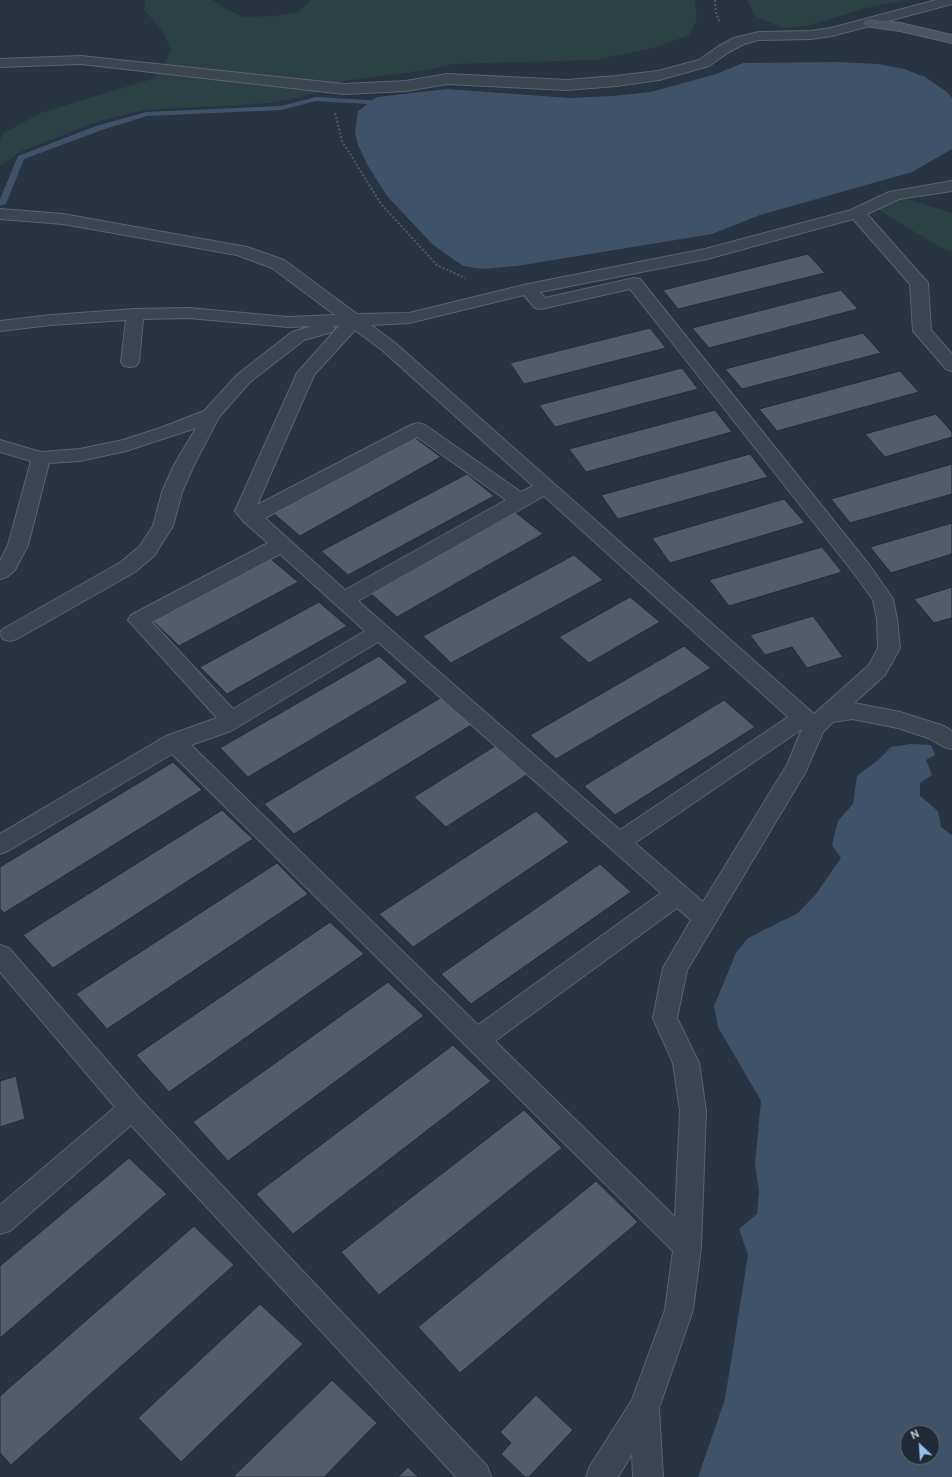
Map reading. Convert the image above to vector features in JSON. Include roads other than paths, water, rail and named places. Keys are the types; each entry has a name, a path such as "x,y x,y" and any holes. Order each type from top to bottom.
{"street":[{"path":"0,63 81,60 344,89 406,86 447,79 567,84 616,81 660,75 704,63 724,49 739,41 759,36 811,35 832,32 952,0"},
{"path":"870,23 900,27 952,39"},
{"path":"0,326 51,320 135,314 189,313 288,322 409,318 528,289 707,254 857,214 895,195 952,186"},
{"path":"0,214 63,219 241,250 278,264 388,346 546,487 816,720"},
{"path":"857,214 919,283 922,331 952,365"},
{"path":"528,289 541,304 634,283 863,571 883,599 888,619 888,648 876,670 816,720 619,842"},
{"path":"130,362 135,314"},
{"path":"10,634 128,567 147,551 162,526 172,492 184,465 211,415 244,378 298,336 354,320"},
{"path":"354,320 306,373 245,511 379,632 705,918"},
{"path":"0,446 41,458 80,456 167,432 211,415"},
{"path":"251,516 418,429 520,501"},
{"path":"0,572 8,565 18,545 41,458"},
{"path":"343,600 546,487"},
{"path":"231,720 138,620 282,544"},
{"path":"0,845 174,742 223,725 379,632"},
{"path":"816,720 852,711 900,720 936,732 952,741"},
{"path":"601,1477 644,1408 679,1310 687,1246 693,1111 686,1063 665,1018 675,968 797,767 816,720"},
{"path":"174,742 687,1246"},
{"path":"477,1040 678,894"},
{"path":"0,955 132,1108 476,1477"},
{"path":"0,1222 132,1108"},
{"path":"644,1408 648,1477"}],"water":[{"path":"837,62 879,64 904,69 925,77 947,92 952,98 952,149 912,172 760,215 712,234 517,266 483,269 463,266 433,245 387,196 368,166 358,145 355,134 358,111 377,97 447,89 570,98 612,96 651,92 716,74 743,63"},
{"path":"911,744 931,745 935,755 926,760 932,775 920,783 920,796 938,811 941,827 952,835 952,1477 698,1477 725,1399 748,1255 739,1229 757,1214 759,1192 755,1164 761,1101 718,1027 714,1006 736,953 748,938 798,913 816,894 841,858 832,845 838,821 853,804 857,776 878,760 891,747"}],"waterway":[{"path":"0,204 2,204 21,158 99,128 146,114 281,108 316,99 384,103"}]}
